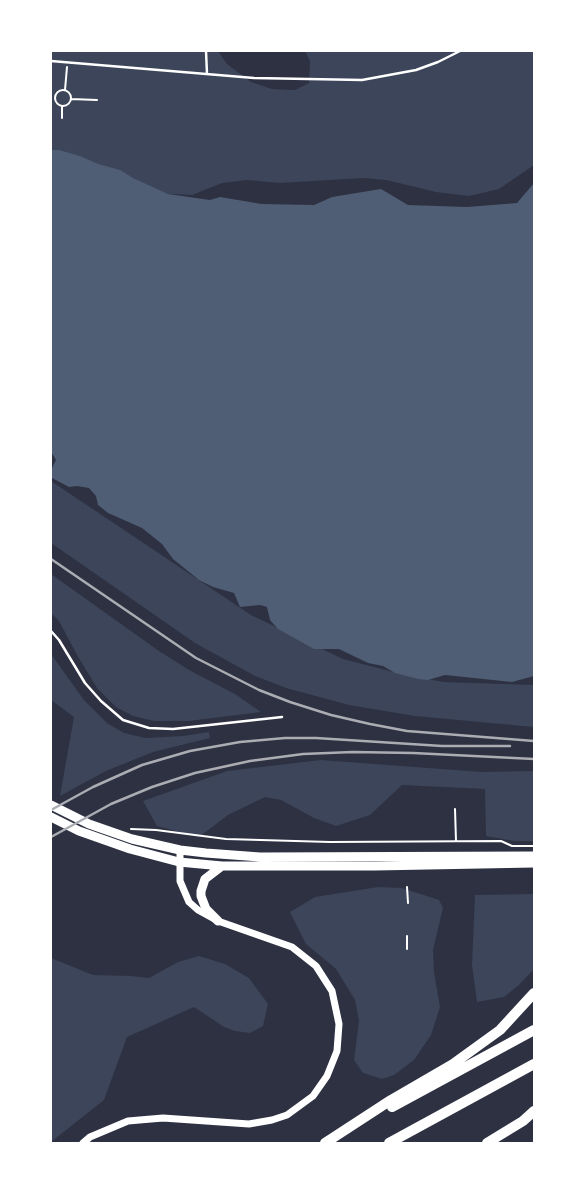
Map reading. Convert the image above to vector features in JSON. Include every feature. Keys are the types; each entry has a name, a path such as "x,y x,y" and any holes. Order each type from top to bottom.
{"highway":[{"path":"326,1143 391,1100 453,1064 492,1036 500,1030 534,992"},
{"path":"326,1143 534,1030"},
{"path":"389,1143 534,1064"},
{"path":"487,1143 523,1121 534,1111"}],"main road":[{"path":"51,805 71,816 105,830 132,839 180,850 260,857 534,856"},
{"path":"51,817 79,831 106,841 179,862 222,866 534,864"},
{"path":"218,920 206,908 201,896 201,890 205,879 222,866"}],"street":[{"path":"83,1143 90,1137 128,1120 163,1118 249,1124 287,1115 313,1096 327,1076 338,1050 340,1024 332,991 316,966 292,947 218,920 198,910 189,902 180,881 180,850"}],"lane":[{"path":"206,51 206,74"},
{"path":"51,61 292,80 362,80 416,70 460,51"},
{"path":"51,631 59,640 85,683 101,701 123,720 149,728 173,729 282,717"}],"path":[{"path":"65,90 68,62"},
{"path":"55,97 60,90 65,90 70,93 72,99"},
{"path":"51,96 55,97"},
{"path":"55,97 57,103 62,106"},
{"path":"72,99 96,100"},
{"path":"62,106 68,104 72,99"},
{"path":"62,106 62,118"},
{"path":"455,809 456,840"},
{"path":"125,829 156,830 226,839 330,842 501,841 512,846 534,846"},
{"path":"407,887 408,903"},
{"path":"407,936 407,949"}],"shaded area":[{"path":"51,51 218,51 227,64 251,82 272,89 295,90 309,83 310,61 305,51 534,51 534,165 499,189 469,196 436,192 386,180 364,178 280,183 247,180 222,183 192,195 129,192 51,173"},
{"path":"51,150 59,150 80,156 98,164 120,170 168,194 210,200 220,197 262,204 314,205 332,197 381,189 408,205 467,207 517,203 534,183 534,676 512,682 445,675 428,680 418,679 395,673 383,666 368,663 339,649 314,649 278,629 270,620 267,607 260,605 240,607 234,593 213,587 199,580 173,559 162,544 142,528 108,513 98,505 96,496 89,488 69,487 52,478 52,468 56,460 51,452"},
{"path":"51,481 251,615 343,659 405,675 444,682 534,685 534,727 415,716 349,705 286,688 255,676 195,643 51,543"},
{"path":"51,574 159,651 189,670 235,694 261,712 189,721 154,721 133,716 116,707 97,688 59,621 51,613"},
{"path":"51,654 84,700 107,723 124,733 145,738 183,736 209,732 210,738 153,752 106,771 60,796 74,717 51,700"},
{"path":"321,760 482,772 534,771 534,841 514,841 486,836 485,789 402,785 370,815 336,826 314,818 281,800 265,797 228,815 199,837 157,826 143,801 227,771"},
{"path":"378,887 402,888 439,900 443,908 433,950 434,972 440,1007 431,1035 414,1060 394,1075 382,1079 363,1073 354,1060 359,1021 355,1000 336,969 306,944 290,912 315,897"},
{"path":"534,894 534,969 504,997 477,1002 472,965 475,895"},
{"path":"199,956 225,964 249,978 268,1004 263,1026 250,1033 235,1031 224,1027 194,1007 127,1037 104,1100 51,1142 51,958 93,975 149,978 178,962"}],"railway":[{"path":"51,559 196,658 259,690 290,702 331,715 407,731 534,741"},
{"path":"51,810 93,787 142,765 190,751 240,742 285,738 316,738 442,746 510,746"},
{"path":"51,837 111,804 152,787 195,773 250,761 303,754 353,752 534,759"}]}
